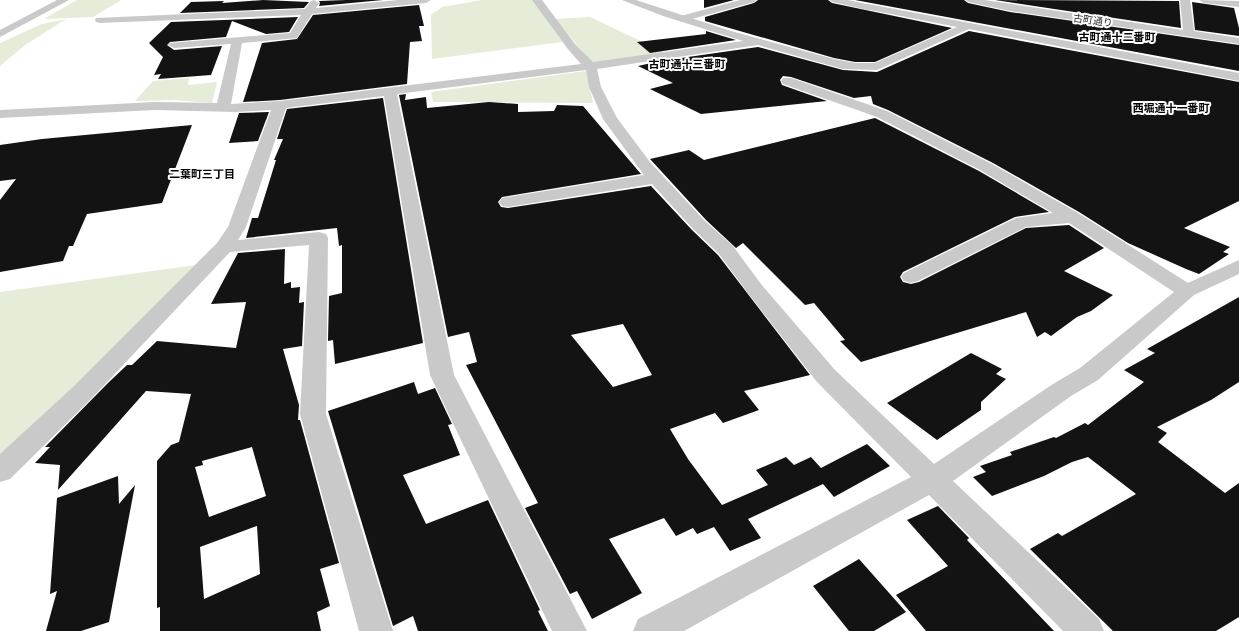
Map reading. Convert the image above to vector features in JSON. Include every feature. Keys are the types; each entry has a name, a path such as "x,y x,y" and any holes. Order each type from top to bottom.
{"street":[{"path":"0,34 64,0"},
{"path":"174,46 293,36 315,0"},
{"path":"100,20 307,12 424,0"},
{"path":"537,0 571,46 590,66 593,73 595,87 610,119 644,165 699,225 726,250 754,288 826,376 1087,631"},
{"path":"627,0 681,19 758,42 831,62 864,68 877,66 970,25"},
{"path":"681,19 751,0"},
{"path":"835,0 868,8 970,25 1239,77"},
{"path":"868,8 886,0"},
{"name":"古町通り","path":"971,0 1010,8 1239,41"},
{"path":"1185,0 1189,34"},
{"path":"1204,0 1239,4"},
{"path":"1071,45 1096,21"},
{"path":"223,108 237,40"},
{"path":"0,114 155,106 223,108 280,105 590,66 758,42"},
{"path":"787,81 882,114 986,167 1072,217 1187,291"},
{"path":"390,92 442,375 570,631"},
{"path":"0,471 82,394 224,247 237,226 280,105"},
{"path":"508,202 657,178"},
{"path":"911,277 1022,222 1072,217"},
{"path":"224,247 319,238 313,414 376,631"},
{"path":"650,631 932,480 1062,390 1089,374 1187,291 1239,266"}],"green space":[{"path":"77,0 121,0 93,17 44,19"},
{"path":"482,0 533,0 562,42 432,59 431,15 442,7"},
{"path":"590,17 666,53 593,64 555,19"},
{"path":"66,19 25,45 0,66 0,43 42,24"},
{"path":"586,71 593,103 433,102 431,92"},
{"path":"189,78 188,85 217,82 212,103 174,100 135,101 153,81"},
{"path":"196,265 84,381 0,458 0,292"}],"building":[{"path":"263,0 309,2 304,8 180,13 191,2 224,1 222,3"},
{"path":"383,0 319,6 319,1"},
{"path":"704,0 734,0 704,8"},
{"path":"758,0 828,0 832,3 952,28 875,62 855,62 834,58 705,21 705,17 754,3"},
{"path":"855,0 964,0 968,3 1010,12 1239,45 1239,71"},
{"path":"995,0 1179,1 1181,28"},
{"path":"1192,2 1234,8 1239,28 1239,36 1195,30"},
{"path":"419,5 424,26 419,26 422,41 410,42 407,84 280,100 243,102 262,43 297,39 313,15"},
{"path":"298,17 289,32 266,34 232,21 226,37 170,42 167,45 174,50 222,46 211,75 158,79 161,74 154,75 163,57 149,43 171,22"},
{"path":"706,31 736,40 650,53 637,42 706,34"},
{"path":"969,31 1239,82 1239,201 1184,228 1230,247 1223,252 1229,254 1199,274 1186,269 1128,243 1079,212 993,163 888,110 873,104 871,96 854,98 791,77 783,76 780,80 782,85 827,101 701,114 650,89 673,83 638,66 660,61 758,47 843,70 877,72"},
{"path":"406,94 405,100 426,97 427,108 489,102 518,104 518,112 554,111 557,105 583,106 641,174 502,197 498,202 501,207 508,208 651,186 692,230 718,255 810,375 744,391 759,410 723,423 715,413 670,429 688,459 722,505 768,485 756,470 786,457 794,465 811,457 821,468 867,444 890,466 834,497 823,484 748,519 761,538 730,551 714,527 697,534 693,528 676,536 664,518 609,539 642,593 592,619 577,591 570,594 525,508 538,503 466,365 477,362 469,332 448,337 399,95","holes":["623,324 652,375 613,387 571,335"]},
{"path":"383,98 423,343 335,364 333,340 328,341 329,296 342,293 342,245 339,246 337,228 246,238 252,218 258,218 276,160 274,160 283,139 277,139 287,109"},
{"path":"269,112 258,141 229,143 239,113"},
{"path":"875,118 979,171 1049,212 1015,217 903,272 900,277 903,282 911,284 919,282 1026,228 1069,225 1104,248 1064,271 1113,295 1091,311 1077,317 1051,336 1045,332 1037,337 1026,312 861,362 840,341 845,340 814,303 805,305 743,243 736,248 706,220 650,159 689,150 704,160"},
{"path":"192,125 162,203 87,214 73,246 69,246 63,261 0,272 0,200 16,179 0,181 0,145 42,139"},
{"path":"285,249 284,284 291,282 291,288 300,287 299,303 304,302 302,346 283,349 299,405 298,420 300,420 339,563 320,569 330,606 317,612 321,631 160,631 160,607 157,608 157,461 171,445 179,442 191,394 146,391 58,490 60,465 35,463 50,447 45,447 108,383 127,365 132,365 157,341 236,348 246,302 211,304 238,253","holes":["252,447 266,496 209,517 195,467 203,465 202,461","257,526 260,574 204,599 200,547"]},
{"path":"1239,297 1239,382 1211,400 1157,427 1167,433 1158,442 1225,493 1239,483 1239,617 1216,631 1113,631 1030,549 1058,533 1062,536 1136,494 1088,457 1072,462 1044,476 992,496 973,477 986,472 980,466 1012,455 1010,452 1054,437 1056,438 1085,423 1088,425 1144,382 1124,370 1155,353 1147,349"},
{"path":"971,353 1002,369 996,374 1006,379 981,402 981,410 937,440 887,403"},
{"path":"414,382 418,394 435,388 452,424 448,425 460,455 403,475 426,524 488,500 540,610 538,611 548,631 418,631 413,616 393,626 328,411"},
{"path":"118,476 119,504 135,485 109,622 81,631 46,631 57,591 50,594 57,498"},
{"path":"938,506 969,538 967,540 1054,631 926,631 896,595 948,566 907,520"},
{"path":"859,559 906,612 874,631 849,631 813,586"}],"district":[{"name":"古町通十二番町","path":"1117,37"},
{"name":"古町通十三番町","path":"687,64"},
{"name":"西堀通十一番町","path":"1171,108"},
{"name":"二葉町三丁目","path":"202,174"}]}
